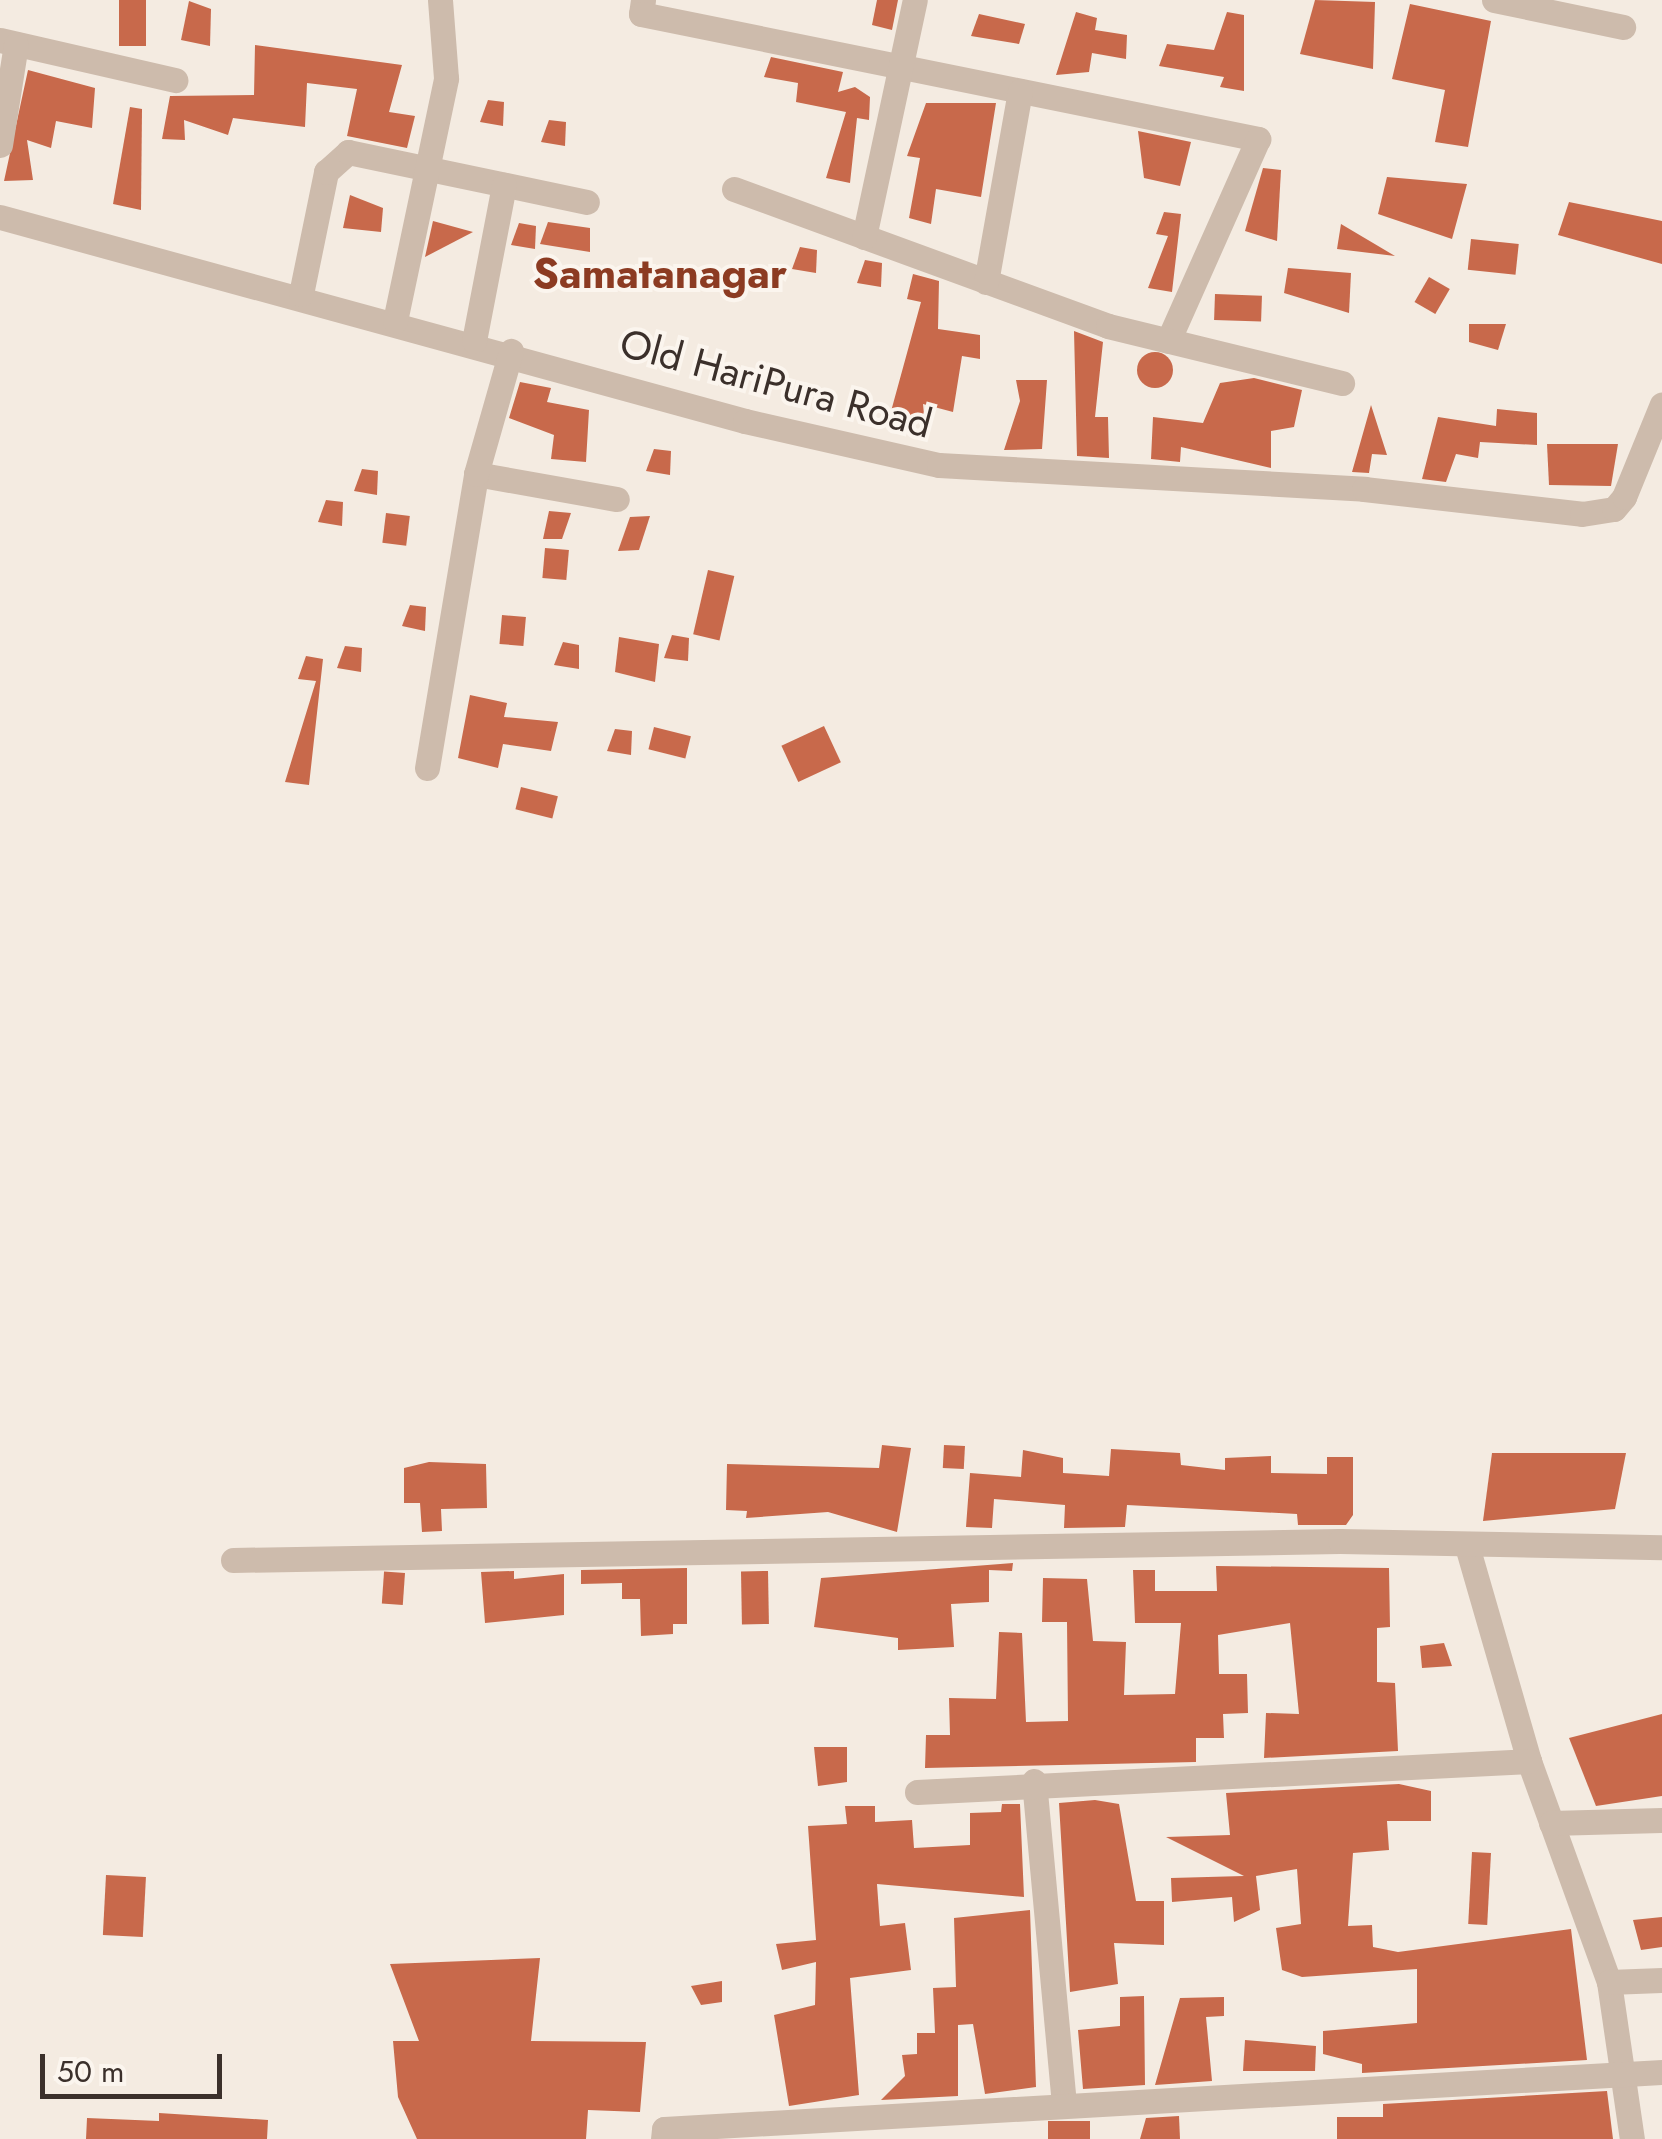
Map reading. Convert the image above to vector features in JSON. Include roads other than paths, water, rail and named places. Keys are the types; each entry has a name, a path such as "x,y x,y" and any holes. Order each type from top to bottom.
{"street":[{"path":"396,321 446,78 440,0"},
{"path":"644,0 640,14 1258,139 1168,341"},
{"path":"864,236 905,68 915,0"},
{"path":"1494,0 1623,27"},
{"path":"0,144 8,42 175,80"},
{"path":"986,282 1020,91"},
{"path":"301,294 334,159 428,162 587,202"},
{"path":"474,341 504,184"},
{"path":"734,189 986,282 1168,341 1342,382"},
{"name":"Old HariPura Road","path":"0,216 511,351 746,421 939,465 1364,489 1536,515 1614,510 1662,404"},
{"path":"427,768 476,474 511,351"},
{"path":"476,474 616,499"},
{"path":"1467,1546 1528,1761 1609,1982 1632,2139"},
{"path":"233,1560 761,1547 1662,1547"},
{"path":"916,1792 1034,1781 1528,1761"},
{"path":"1034,1781 1064,2106"},
{"path":"1551,1823 1662,1820"},
{"path":"1609,1982 1662,1980"},
{"path":"664,2139 664,2130 915,2127 1064,2106 1662,2072"}],"district":[{"name":"Samatanagar","path":"660,274"}]}
